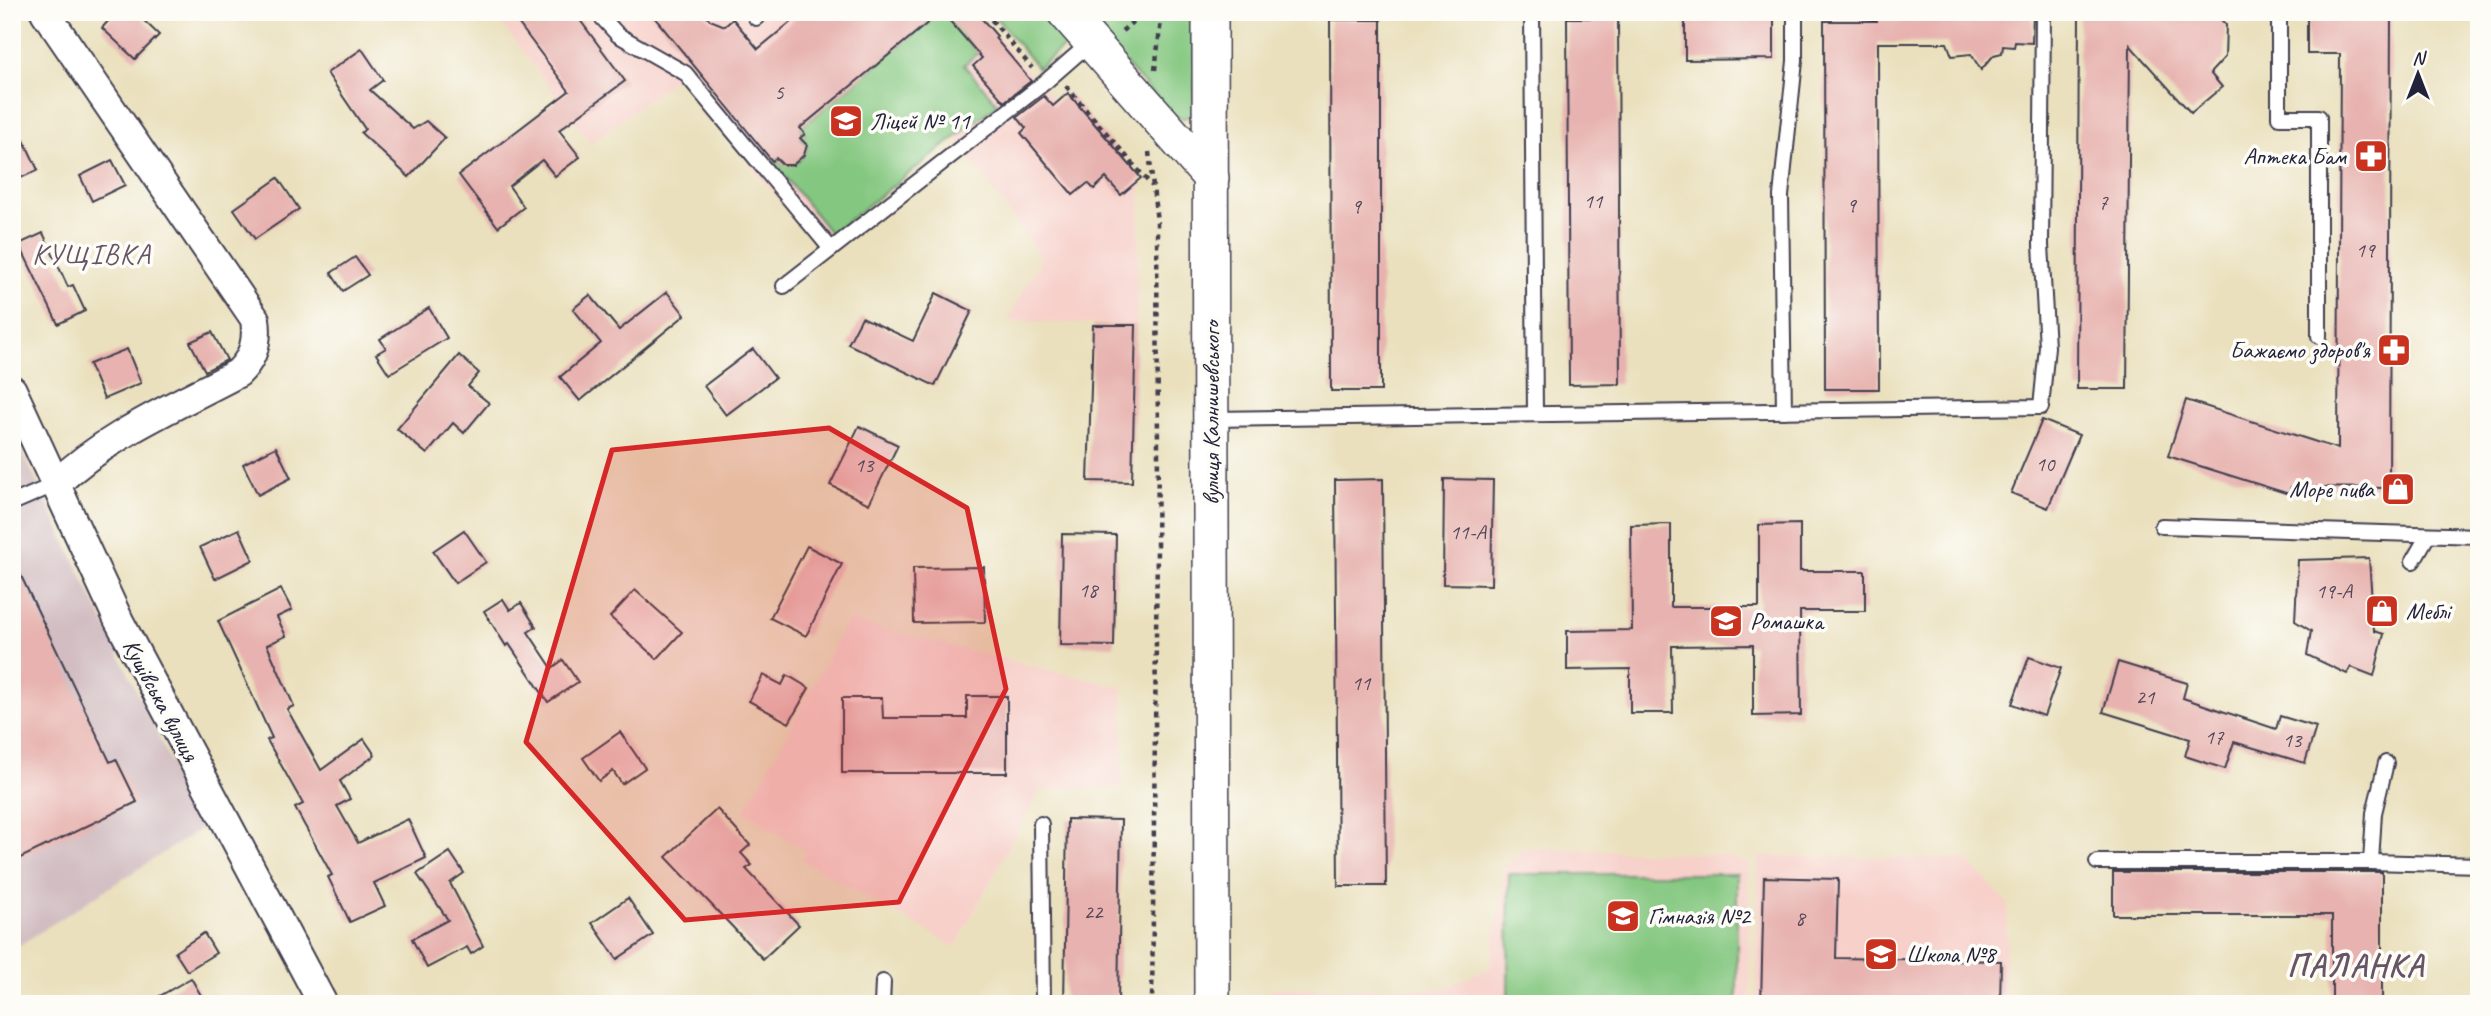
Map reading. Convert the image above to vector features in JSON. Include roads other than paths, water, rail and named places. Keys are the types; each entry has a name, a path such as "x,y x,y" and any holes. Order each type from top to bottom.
{"street":[{"path":"45,12 256,319 257,335 248,364 238,373 110,441 72,468 55,484"},
{"path":"1065,12 1091,42 1149,124 1211,178"},
{"name":"вулиця Калнишевського","path":"1210,12 1212,1004"},
{"name":"Кущівська вулиця","path":"12,390 119,621 323,1004"}],"lane":[{"path":"597,12 618,35 685,73 831,249"},
{"path":"1532,12 1535,414"},
{"path":"1784,411 1781,196 1796,61 1795,12"},
{"path":"1211,419 2041,407 2047,347 2041,245 2043,12"},
{"path":"2279,12 2278,117 2319,117 2319,336"},
{"path":"784,286 1044,83 1091,42"},
{"path":"12,503 55,484"},
{"path":"2162,526 2479,536"},
{"path":"2413,561 2428,535"},
{"path":"2371,862 2374,813 2386,764"},
{"path":"1041,824 1043,1004"},
{"path":"2097,862 2371,862 2479,865"},
{"path":"882,1004 883,982"}],"place":[{"name":"Ліцей № 11","path":"846,121"},
{"name":"Аптека Бам","path":"2371,156"},
{"name":"Бажаємо здоров'я","path":"2394,350"},
{"name":"Море пива","path":"2398,489"},
{"name":"Меблі","path":"2382,611"},
{"name":"Ромашка","path":"1726,621"},
{"name":"Гімназія №2","path":"1623,916"},
{"name":"Школа №8","path":"1881,954"}],"district":[{"name":"КУЩІВКА","path":"92,254"},
{"name":"ПАЛАНКА","path":"2356,965"}]}
